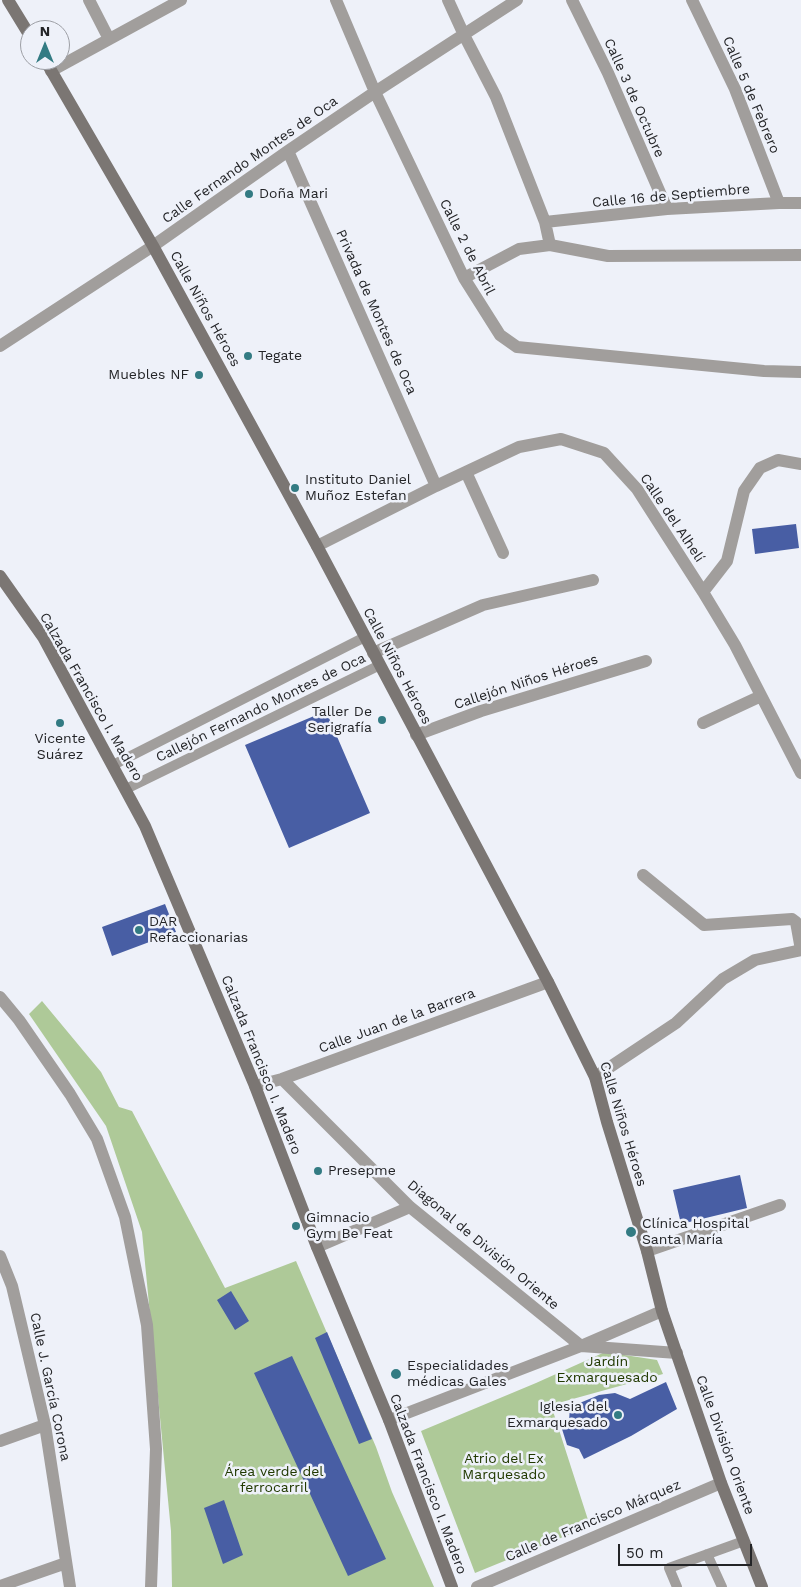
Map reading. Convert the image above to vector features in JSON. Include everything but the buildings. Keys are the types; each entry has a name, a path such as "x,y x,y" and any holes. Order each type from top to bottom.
{"main road":[{"path":"8,0 20,20"},
{"name":"Calle Niños Héroes","path":"51,70 153,246 317,546 364,638 548,982 595,1077 647,1251 662,1311"},
{"name":"Calzada Francisco I. Madero","path":"0,576 43,637 145,826 255,1086 317,1247 389,1420 452,1587"},
{"name":"Calle División Oriente","path":"662,1311 721,1483 762,1587"}],"street":[{"path":"89,0 110,39"},
{"path":"70,56 110,39 181,0"},
{"name":"Calle 2 de Abril","path":"336,0 375,92 464,278 500,335 517,347 764,371 801,372"},
{"path":"448,0 496,96 544,222 550,245"},
{"name":"Calle Fernando Montes de Oca","path":"0,346 153,246 375,92 517,0"},
{"name":"Calle 3 de Octubre","path":"572,0 608,73 667,209"},
{"name":"Calle 5 de Febrero","path":"692,0 735,88 779,203"},
{"name":"Privada de Montes de Oca","path":"288,151 436,486"},
{"name":"Calle 16 de Septiembre","path":"544,222 667,209 801,203"},
{"path":"464,278 519,249 550,245 608,256 801,255"},
{"name":"Calle del Alhelí","path":"317,546 436,486 520,447 561,439 604,453 637,489 703,592 735,646 801,773"},
{"path":"703,592 727,561 744,492 760,468 778,460 801,464"},
{"path":"466,472 503,553"},
{"path":"373,653 482,605 593,580"},
{"name":"Callejón Niños Héroes","path":"416,735 480,710 646,660"},
{"path":"704,723 762,696"},
{"path":"595,1077 676,1023 723,979 756,960 801,950 796,922 792,919 704,924 643,875"},
{"name":"Calle Juan de la Barrera","path":"255,1086 282,1079 548,982"},
{"path":"0,997 25,1028 70,1094 97,1139 125,1217 148,1334 156,1449 151,1587"},
{"name":"Diagonal de División Oriente","path":"282,1079 410,1207 582,1346"},
{"path":"647,1251 780,1205"},
{"path":"317,1247 410,1207"},
{"name":"Calle J. García Corona","path":"0,1256 6,1288 45,1425 70,1587"},
{"path":"389,1420 582,1346 662,1311"},
{"path":"582,1346 677,1354"},
{"path":"0,1441 45,1425"},
{"name":"Calle de Francisco Márquez","path":"477,1587 721,1483"},
{"path":"0,1586 66,1563"}],"lane":[{"name":"Callejón Fernando Montes de Oca","path":"113,765 364,638"},
{"name":"Callejón Fernando Montes de Oca","path":"126,789 380,665"},
{"path":"677,1587 669,1568 744,1541"},
{"path":"707,1554 722,1587"}],"green space":[{"name":"Área verde del ferrocarril","path":"42,1001 101,1072 119,1107 132,1111 225,1288 296,1261 376,1447 392,1492 434,1587 172,1587 171,1531 142,1232 106,1126 29,1014"},
{"name":"Atrio del Ex Marquesado","path":"605,1352 657,1360 663,1374 551,1405 590,1526 475,1573 421,1431"}],"place":[{"name":"Doña Mari","path":"249,194"},
{"name":"Tegate","path":"248,356"},
{"name":"Muebles NF","path":"199,375"},
{"name":"Instituto Daniel Muñoz Estefan","path":"295,488"},
{"name":"Taller De Serigrafía","path":"382,720"},
{"name":"Vicente Suárez","path":"60,723"},
{"name":"DAR Refaccionarias","path":"139,930"},
{"name":"Presepme","path":"318,1171"},
{"name":"Gimnacio Gym Be Feat","path":"296,1226"},
{"name":"Clínica Hospital Santa María","path":"631,1232"},
{"name":"Especialidades médicas Gales","path":"396,1374"},
{"name":"Iglesia del Exmarquesado","path":"618,1415"}],"park label":[{"name":"Jardín Exmarquesado","path":"607,1370"}]}
